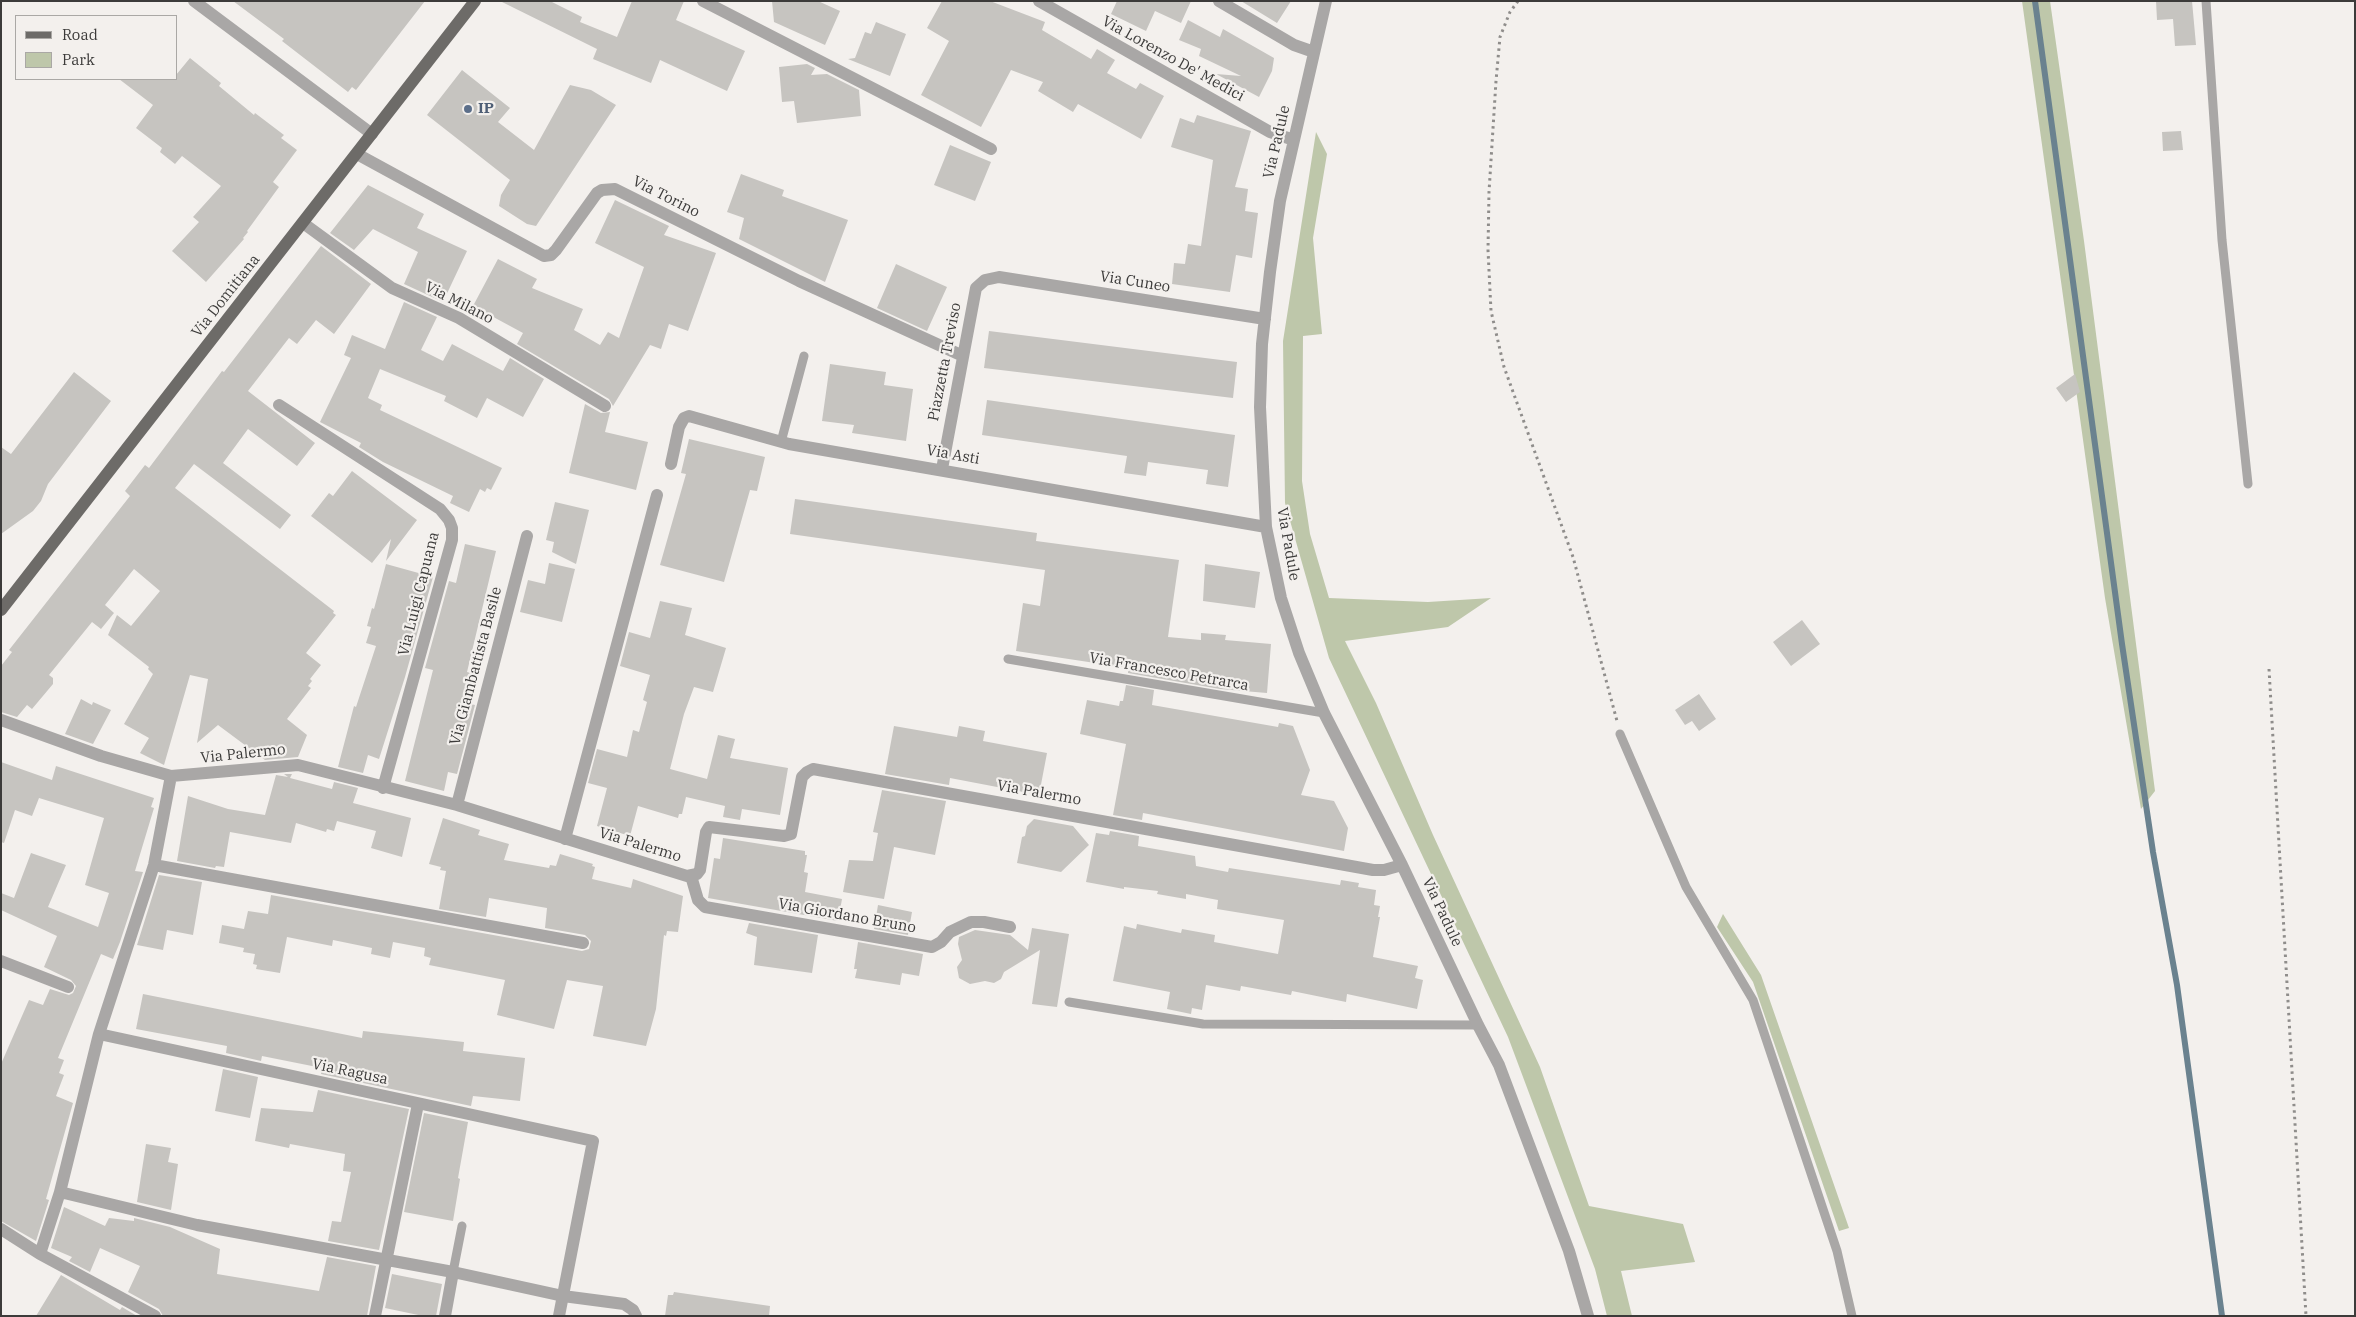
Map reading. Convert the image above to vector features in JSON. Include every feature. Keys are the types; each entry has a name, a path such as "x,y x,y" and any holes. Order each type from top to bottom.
{"main road":[{"name":"Via Domitiana","path":"1,610 475,1"}],"street":[{"path":"194,1 372,134"},
{"path":"703,1 991,149"},
{"name":"Via Lorenzo De' Medici","path":"1039,1 1270,132 1294,140"},
{"path":"1219,1 1294,46 1314,52"},
{"name":"Via Padule","path":"1326,1 1280,201 1265,319 1260,407 1266,527 1281,598 1299,653 1324,713 1402,865 1499,1065 1569,1251 1588,1316"},
{"name":"Via Torino","path":"356,154 544,256 551,255 556,250 597,193 608,188 615,189 799,281 963,356"},
{"name":"Via Milano","path":"303,223 392,288 459,318 605,406"},
{"name":"Via Cuneo","path":"999,277 1265,319"},
{"name":"Piazzetta Treviso","path":"942,469 976,288 984,280 999,277"},
{"name":"Via Luigi Capuana","path":"279,405 440,509 449,520 452,528 452,540 383,788"},
{"name":"Via Asti","path":"670,464 679,427 684,418 689,416 782,442 1266,527"},
{"path":"565,839 657,495"},
{"name":"Via Giambattista Basile","path":"457,805 527,536"},
{"name":"Via Palermo","path":"1,720 101,756 171,776 298,765 383,788 457,805 631,860 692,876 700,870 706,832 709,827 784,836 791,834 802,778 813,769 1372,870 1384,870 1402,865"},
{"path":"40,1254 60,1192 99,1034 154,865 171,776"},
{"path":"154,865 584,943"},
{"name":"Via Giordano Bruno","path":"692,876 698,900 705,907 932,947 941,942 950,932 972,922 984,922 1010,927"},
{"path":"1,961 68,987"},
{"name":"Via Ragusa","path":"99,1034 593,1141 563,1296"},
{"path":"375,1316 418,1104"},
{"path":"60,1192 196,1226 453,1272 563,1296 624,1304 636,1316"},
{"path":"1,1229 40,1254 155,1316"},
{"path":"445,1316 453,1272"},
{"path":"560,1316 563,1296"}],"lane":[{"path":"2206,1 2222,240 2248,484"},
{"path":"782,442 804,356"},
{"name":"Via Francesco Petrarca","path":"1008,659 1324,713"},
{"path":"1620,734 1686,887 1753,1000 1837,1251 1852,1316"},
{"path":"1070,1002 1202,1024 1478,1025"},
{"path":"453,1272 462,1226"}],"path":[{"path":"1518,1 1510,12 1500,37 1496,81 1488,202 1491,311 1504,367 1573,557 1620,734"},
{"path":"2269,669 2306,1316"}],"green space":[{"path":"2022,1 2050,1 2084,241 2155,791 2141,809 2105,598"},
{"path":"1316,132 1327,154 1313,238 1322,334 1303,336 1302,481 1310,534 1329,598 1428,602 1491,598 1448,627 1345,641 1376,703 1433,835 1540,1067 1589,1206 1683,1224 1695,1262 1621,1271 1632,1316 1607,1316 1595,1269 1508,1037 1329,658 1285,503 1283,341"},
{"path":"1723,914 1761,975 1849,1228 1839,1231 1753,982 1717,927"}],"building":[{"path":"233,1 425,1 356,90 352,87 348,92 282,41 284,39"},
{"path":"500,1 550,1 582,17 580,22 617,37 632,1 684,1 676,20 745,51 727,91 660,60 651,83 593,59 597,49"},
{"path":"772,1 818,1 840,11 825,45 774,22"},
{"path":"942,1 990,1 1045,22 1042,30 1091,59 1097,49 1115,60 1107,73 1136,89 1140,83 1164,96 1141,139 1078,104 1073,112 1038,91 1043,82 1011,70 981,127 921,95 949,41 927,28"},
{"path":"1117,1 1191,1 1181,23 1155,11 1146,31 1111,14"},
{"path":"1241,1 1291,1 1277,23"},
{"path":"2156,1 2192,1 2196,45 2175,46 2173,19 2157,20"},
{"path":"1188,20 1220,37 1223,29 1274,58 1272,71 1259,97 1216,74 1241,76 1199,56 1201,49 1179,40"},
{"path":"876,22 906,34 890,76 848,59 855,58 865,32 871,34"},
{"path":"190,58 221,83 219,86 254,115 255,113 284,135 281,138 297,150 273,182 279,187 247,231 244,239 206,282 172,251 199,222 193,217 221,186 182,156 175,164 160,152 162,148 136,128 153,105 120,80 178,80 178,73"},
{"path":"807,64 815,68 811,75 827,74 859,90 861,116 797,123 794,101 782,102 779,67"},
{"path":"462,70 510,108 498,122 534,150 570,85 591,90 616,105 536,226 527,224 499,206 501,195 510,180 427,115"},
{"path":"1197,115 1251,131 1235,187 1248,189 1245,211 1258,213 1252,258 1236,255 1230,292 1172,284 1174,263 1185,264 1188,244 1201,246 1213,160 1171,147 1180,118 1194,123"},
{"path":"2181,131 2183,150 2163,151 2162,132"},
{"path":"950,145 991,162 975,201 934,185"},
{"path":"741,174 784,190 782,196 848,220 825,282 739,239 744,218 727,212"},
{"path":"368,185 424,214 417,228 467,251 443,302 404,284 418,252 373,229 354,250 330,233"},
{"path":"615,200 669,226 664,235 716,253 688,331 669,324 661,349 650,345 613,406 609,399 517,344 523,333 473,306 498,259 537,279 532,288 583,309 574,330 600,345 608,332 619,338 644,267 595,243"},
{"path":"321,246 371,284 334,334 316,320 297,344 289,338 248,391 315,443 297,466 248,429 223,463 291,515 280,529 194,464 175,488 334,611 333,613 336,615 306,653 321,665 310,679 312,681 308,686 311,688 287,719 307,735 298,757 265,760 218,725 197,743 208,679 190,675 164,765 140,753 149,738 124,724 153,674 148,669 149,667 108,635 117,615 131,626 160,591 134,569 105,605 114,613 101,629 92,622 49,675 53,678 53,684 32,709 27,705 17,717 1,712 1,666 12,652 9,650 130,496 125,491 145,465 149,468 222,371 224,372"},
{"path":"896,264 947,287 927,331 877,308"},
{"path":"404,302 437,317 421,350 443,361 452,344 503,371 510,358 544,379 523,417 487,398 477,418 444,401 446,396 380,369 368,398 382,405 380,410 502,468 491,490 487,488 485,492 480,489 469,512 450,503 453,496 383,462 359,447 361,443 320,422 351,358 344,355 352,335 385,349"},
{"path":"989,331 1237,362 1233,398 984,368"},
{"path":"830,364 886,372 884,385 913,389 906,441 852,433 854,425 822,421"},
{"path":"74,372 111,401 48,484 41,501 33,511 1,534 1,447 11,454"},
{"path":"2075,374 2080,392 2066,402 2056,388"},
{"path":"987,400 1235,435 1228,487 1206,484 1208,470 1148,462 1146,476 1124,473 1127,456 982,435"},
{"path":"585,404 601,413 610,412 605,432 648,442 636,490 569,473"},
{"path":"689,439 765,457 757,491 750,490 724,582 660,565 686,474 681,473"},
{"path":"352,471 417,520 386,561 391,539 372,563 311,516 329,493 333,496"},
{"path":"795,499 1037,533 1036,541 1179,560 1168,637 1201,640 1201,633 1226,635 1225,640 1271,644 1267,693 1220,689 1128,673 1128,668 1016,651 1023,603 1040,606 1045,570 790,534"},
{"path":"555,502 589,510 576,564 552,552 554,542 546,540"},
{"path":"465,544 496,551 467,672 474,674 466,703 475,705 457,774 448,772 444,791 405,781 433,670 425,668 449,581 456,583"},
{"path":"549,563 575,569 562,622 520,612 528,580 545,584"},
{"path":"386,564 433,577 405,677 379,759 368,755 363,773 338,767 354,706 356,707 376,646 366,643 371,627 367,626 372,608 374,609"},
{"path":"1205,564 1260,572 1255,608 1203,601"},
{"path":"660,601 692,608 685,635 726,648 713,692 694,687 684,714 670,769 707,779 718,735 735,739 730,758 788,768 780,815 742,809 740,820 723,817 725,806 686,797 682,814 679,814 678,818 638,806 630,836 597,826 607,788 588,783 597,749 627,757 633,730 639,732 647,702 643,700 650,675 620,666 629,632 650,638"},
{"path":"1802,620 1820,644 1791,666 1773,642"},
{"path":"1126,685 1154,690 1152,705 1278,727 1279,723 1293,726 1310,770 1301,795 1334,801 1348,828 1344,851 1143,813 1142,820 1113,815 1126,744 1080,734 1087,700 1119,706 1120,701 1123,701"},
{"path":"1699,694 1716,719 1699,731 1692,721 1685,725 1675,710"},
{"path":"81,699 92,705 93,702 111,710 93,744 65,734"},
{"path":"894,726 957,737 959,726 985,731 983,741 1047,753 1039,795 950,778 949,785 885,774"},
{"path":"1,762 52,780 56,766 154,798 151,807 154,808 135,871 143,872 120,942 113,959 101,954 58,1058 64,1060 59,1073 64,1075 56,1096 73,1103 46,1199 49,1200 36,1241 1,1221 1,1064 29,1000 43,1005 50,989 69,995 73,993 76,986 71,980 44,967 57,936 1,910 1,893 14,898 31,853 66,865 48,907 98,927 109,893 85,885 104,818 39,798 32,816 15,810 4,843 1,842"},
{"path":"284,774 292,774 290,778 332,789 334,782 358,788 353,803 411,818 402,857 371,848 376,831 337,821 334,831 327,829 326,832 296,823 291,843 230,832 224,867 216,866 215,868 177,861 188,796 228,809 265,815 276,775 288,777"},
{"path":"882,790 946,801 935,855 894,847 884,899 843,892 849,860 873,861 878,833 873,832"},
{"path":"443,818 480,830 478,835 509,844 504,860 549,868 550,865 556,866 560,854 593,864 592,866 595,867 592,879 631,888 633,879 683,896 678,932 667,931 666,936 664,935 656,1009 646,1046 593,1036 603,986 567,980 554,1029 497,1015 505,980 429,965 431,958 424,956 425,948 393,942 390,958 371,954 372,948 333,940 332,946 287,937 280,973 256,969 257,965 253,964 255,954 243,952 244,948 219,943 222,925 244,929 248,911 268,914 271,895 582,951 589,949 591,941 585,935 545,928 547,908 489,898 486,917 439,909 446,871 440,870 441,867 429,864"},
{"path":"1034,819 1073,826 1089,845 1061,872 1017,863 1022,837 1025,836 1027,826"},
{"path":"1110,831 1139,836 1138,846 1195,856 1196,866 1228,872 1229,868 1340,885 1341,880 1359,883 1358,887 1376,890 1374,905 1380,906 1378,917 1380,917 1373,957 1418,966 1415,978 1423,980 1417,1009 1347,994 1346,1002 1292,991 1291,995 1241,986 1240,991 1206,985 1202,1010 1192,1008 1191,1014 1167,1009 1170,992 1113,981 1124,926 1136,929 1137,924 1181,933 1182,929 1215,935 1214,942 1278,954 1284,920 1217,909 1218,900 1186,894 1186,899 1157,894 1158,891 1124,887 1124,889 1086,882 1096,833 1109,835"},
{"path":"723,838 805,851 805,855 807,855 804,872 808,873 805,892 842,899 838,921 708,898 714,858 720,859"},
{"path":"159,875 202,882 193,935 167,930 163,950 137,945"},
{"path":"878,905 912,912 908,935 874,929"},
{"path":"749,923 818,935 812,973 754,965 757,937 746,933"},
{"path":"1032,928 1069,934 1057,1007 1032,1004 1040,950 1004,972 1001,979 994,983 985,981 970,984 959,978 957,967 962,960 958,944 959,937 975,930 1010,935 1028,950"},
{"path":"858,942 923,954 919,976 902,973 900,985 855,978 857,969 854,969"},
{"path":"143,994 362,1038 363,1031 464,1042 463,1051 525,1058 520,1101 473,1096 471,1106 321,1074 322,1068 262,1056 261,1061 226,1053 227,1046 136,1029"},
{"path":"223,1069 258,1077 250,1118 215,1111"},
{"path":"318,1090 409,1109 379,1250 328,1241 332,1221 341,1222 351,1172 343,1171 345,1154 290,1144 289,1148 255,1141 261,1108 313,1112"},
{"path":"424,1113 468,1122 453,1221 404,1212"},
{"path":"146,1144 171,1148 168,1162 178,1164 171,1210 137,1202"},
{"path":"64,1207 105,1226 109,1218 134,1221 134,1218 170,1227 220,1249 217,1274 319,1291 327,1257 376,1266 367,1316 163,1316 159,1309 128,1292 140,1266 100,1248 90,1272 69,1261 72,1257 51,1248"},
{"path":"392,1274 442,1284 436,1316 423,1316 385,1308"},
{"path":"61,1275 120,1310 122,1307 137,1316 36,1316"},
{"path":"674,1292 770,1306 769,1316 665,1316 668,1295 673,1295"}],"waterway":[{"path":"2035,1 2122,644 2153,852 2177,985 2222,1316"}],"place":[{"name":"IP","path":"468,109"}]}
